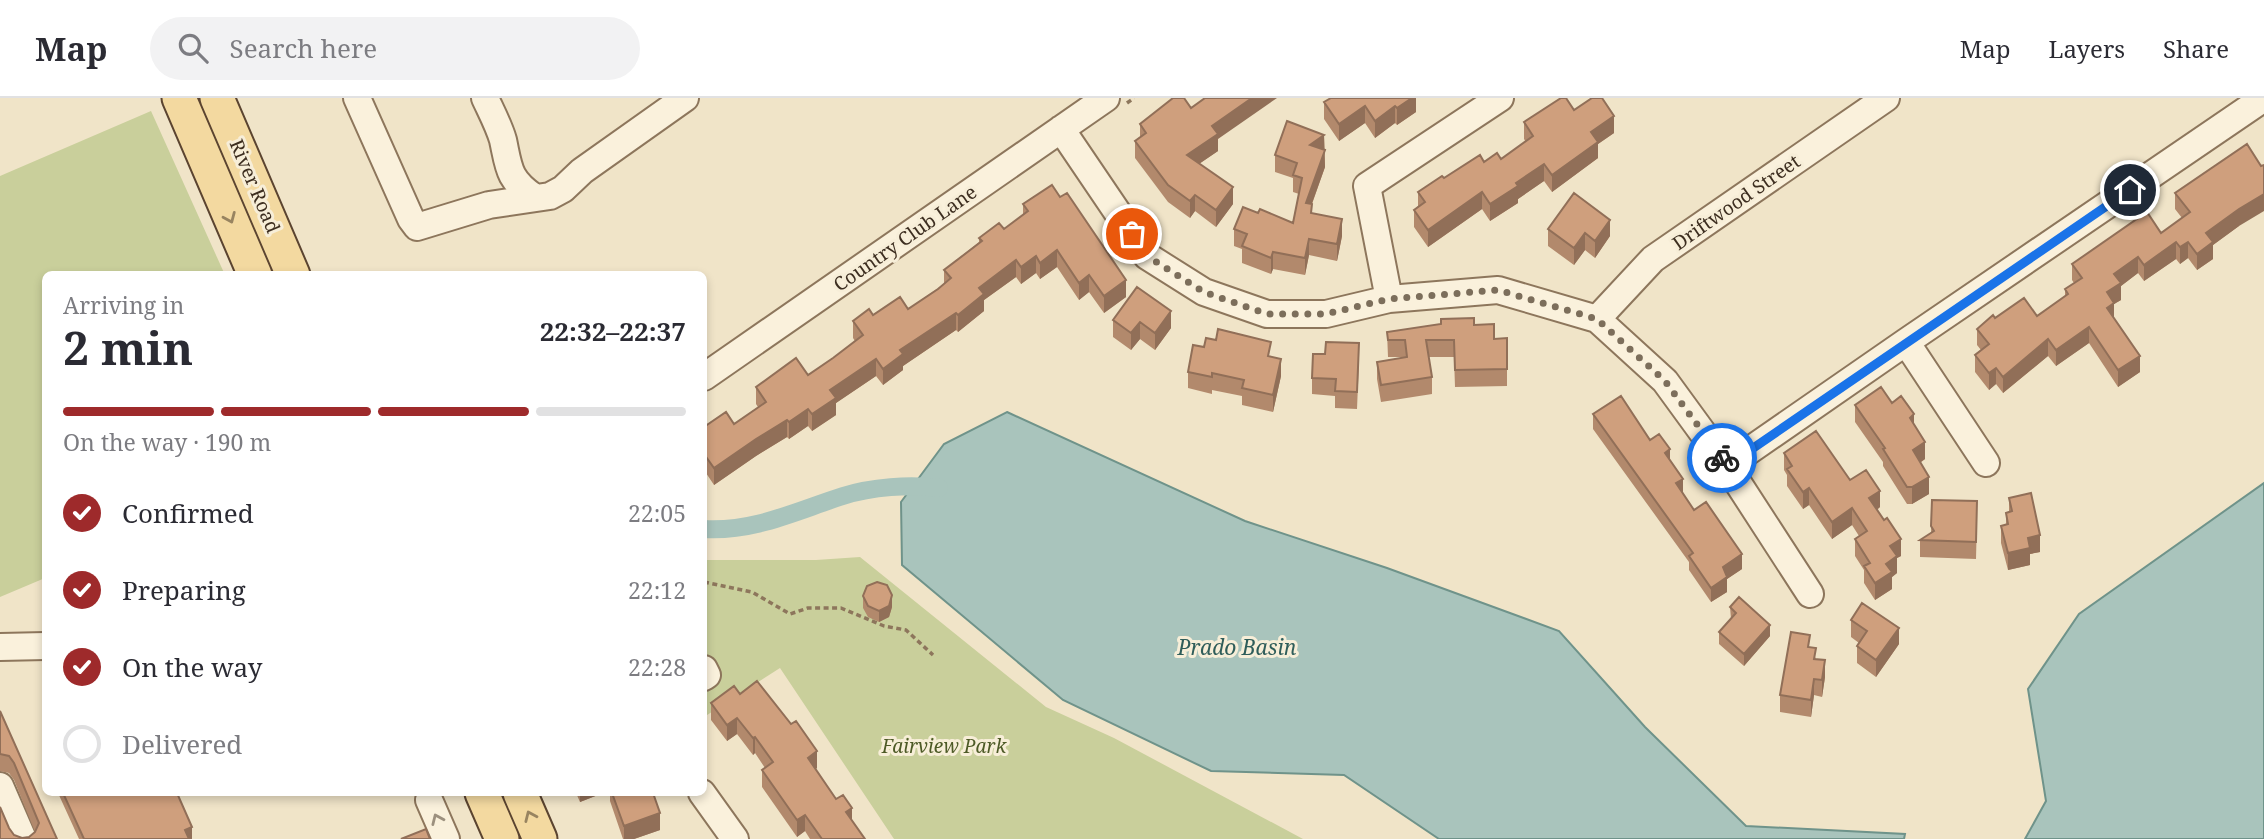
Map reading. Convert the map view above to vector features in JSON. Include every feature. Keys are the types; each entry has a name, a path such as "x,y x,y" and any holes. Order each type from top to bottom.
{"main road":[{"name":"River Road","path":"179,98 253,271"},
{"name":"River Road","path":"217,98 291,271"},
{"path":"483,796 502,839"},
{"path":"521,796 540,839"}],"street":[{"path":"357,98 416,227 489,205 550,196 685,98"},
{"path":"485,98 502,138 511,175 520,187 534,197"},
{"name":"Country Club Lane","path":"707,375 1106,98"},
{"path":"1389,299 1367,186 1500,98"},
{"name":"Driftwood Street","path":"1597,319 1653,259 1886,98"},
{"path":"1727,466 2264,98"},
{"path":"1061,129 1147,256 1204,292 1267,314 1326,314 1389,299 1498,290 1597,319 1665,381 1727,466 1810,594"},
{"path":"205,160 239,147"},
{"path":"1906,342 1986,463"},
{"path":"0,646 42,646"},
{"path":"0,786 23,839"},
{"path":"704,796 735,839"},
{"path":"429,800 446,839"}],"path":[{"path":"707,583 751,592 790,614 808,608 841,608 884,626 906,631 933,655"}],"green space":[{"path":"151,111 223,271 42,271 42,579 0,597 0,176"},
{"name":"Fairview Park","path":"860,557 1046,707 1114,738 1303,839 894,839 780,668 707,715 707,560 816,560"}],"water":[{"name":"Prado Basin","path":"1007,412 1245,521 1387,568 1559,631 1645,727 1746,826 1905,834 1904,839 1439,839 1344,775 1211,771 1063,700 902,565 901,502 944,444"},
{"path":"2264,483 2264,839 2025,839 2046,801 2028,689 2079,614"}],"building":[{"path":"1173,98 1184,98 1191,108 1205,98 1252,98 1212,126 1218,134 1187,155 1233,187 1216,210 1195,195 1190,201 1168,185 1135,141 1146,133 1140,124"},
{"path":"1331,98 1412,98 1397,108 1395,106 1375,121 1365,106 1339,124 1324,102"},
{"path":"1561,98 1566,98 1574,110 1592,98 1602,98 1614,116 1591,132 1598,142 1552,175 1544,164 1516,183 1518,186 1490,204 1482,192 1428,230 1414,210 1425,202 1418,192 1480,155 1484,162 1497,153 1501,159 1533,136 1524,122"},
{"path":"1287,121 1324,135 1310,145 1325,150 1306,203 1312,204 1311,213 1342,219 1337,244 1309,239 1305,258 1273,252 1271,258 1242,246 1247,234 1234,229 1243,207 1258,213 1260,209 1293,223 1302,178 1293,175 1297,163 1275,155"},
{"path":"2247,144 2261,166 2264,165 2264,194 2206,233 2213,242 2197,254 2188,242 2180,247 2176,242 2144,265 2138,257 2114,274 2121,283 2107,292 2114,303 2107,308 2140,356 2118,370 2089,327 2056,350 2048,339 2003,377 1996,368 1989,373 1975,355 1989,344 1977,329 1993,315 1995,318 2024,298 2037,316 2068,294 2065,289 2082,278 2072,264 2147,212 2161,233 2190,212 2175,193"},
{"path":"1052,185 1060,197 1067,193 1126,280 1104,296 1089,275 1079,283 1057,250 1040,263 1036,256 1021,267 1016,260 979,288 984,294 958,315 956,313 900,350 903,354 883,369 876,359 830,390 836,398 812,414 808,409 789,422 787,420 714,468 707,458 707,425 726,412 734,424 766,402 756,387 796,358 808,375 833,358 863,335 853,321 869,309 873,315 900,297 908,309 938,289 951,278 944,270 982,241 979,238 999,223 1004,229 1028,211 1023,204"},
{"path":"1574,193 1610,220 1595,241 1585,233 1574,248 1548,229"},
{"path":"1137,287 1171,311 1155,333 1140,322 1131,333 1113,320"},
{"path":"1474,318 1474,325 1494,324 1494,339 1507,338 1507,369 1455,370 1454,340 1426,340 1432,377 1381,385 1377,362 1407,357 1405,340 1388,340 1387,332 1441,324 1441,319"},
{"path":"1218,329 1271,342 1268,356 1281,359 1273,395 1242,388 1244,380 1212,373 1212,377 1188,372 1193,345 1204,347 1206,338 1216,340"},
{"path":"1326,342 1359,343 1357,392 1335,391 1336,379 1312,378 1313,354 1325,354"},
{"path":"1881,387 1892,403 1901,396 1914,414 1910,418 1925,442 1913,450 1929,477 1912,487 1907,487 1883,449 1885,448 1855,405"},
{"path":"1621,396 1650,440 1659,434 1670,449 1665,453 1683,479 1676,483 1694,510 1706,502 1742,554 1723,567 1727,577 1711,588 1689,556 1693,553 1593,414"},
{"path":"1816,431 1850,480 1866,470 1880,491 1869,498 1901,539 1890,546 1897,556 1886,564 1892,572 1875,583 1864,566 1870,563 1855,539 1867,531 1852,508 1832,522 1809,488 1803,492 1787,469 1792,466 1784,453"},
{"path":"2031,493 2040,535 2028,538 2030,548 2008,553 2001,526 2008,524 2006,513 2012,511 2009,498"},
{"path":"1932,500 1977,501 1976,542 1920,540 1934,531 1931,526"},
{"path":"877,582 887,585 892,595 889,606 879,611 868,606 863,596 867,586"},
{"path":"1739,597 1770,625 1744,654 1719,632 1736,613 1730,607"},
{"path":"1862,603 1899,628 1876,660 1857,646 1867,631 1851,620"},
{"path":"1791,632 1810,635 1808,647 1816,648 1814,659 1825,660 1822,680 1814,679 1811,700 1780,695"},
{"path":"757,681 791,724 796,721 817,751 808,758 836,799 843,795 852,808 846,812 865,839 822,839 805,815 797,820 762,770 773,762 755,737 753,738 737,718 727,725 711,703 734,686 740,694"},
{"path":"0,711 57,839 0,839 0,807 14,835 29,837 39,823 14,763 9,756 0,754"},
{"path":"64,796 178,796 192,827 185,830 189,839 84,839"},
{"path":"613,796 654,796 660,813 624,826"},
{"path":"426,829 430,839 401,839"}],"waterway":[{"path":"707,529 758,524 866,490 903,486 939,488"}],"way so far":[{"path":"1132,234 1147,256 1204,292 1267,314 1326,314 1389,299 1498,290 1597,319 1665,381 1722,458"}],"route":[{"path":"1722,458 1727,466 2130,190"}]}
